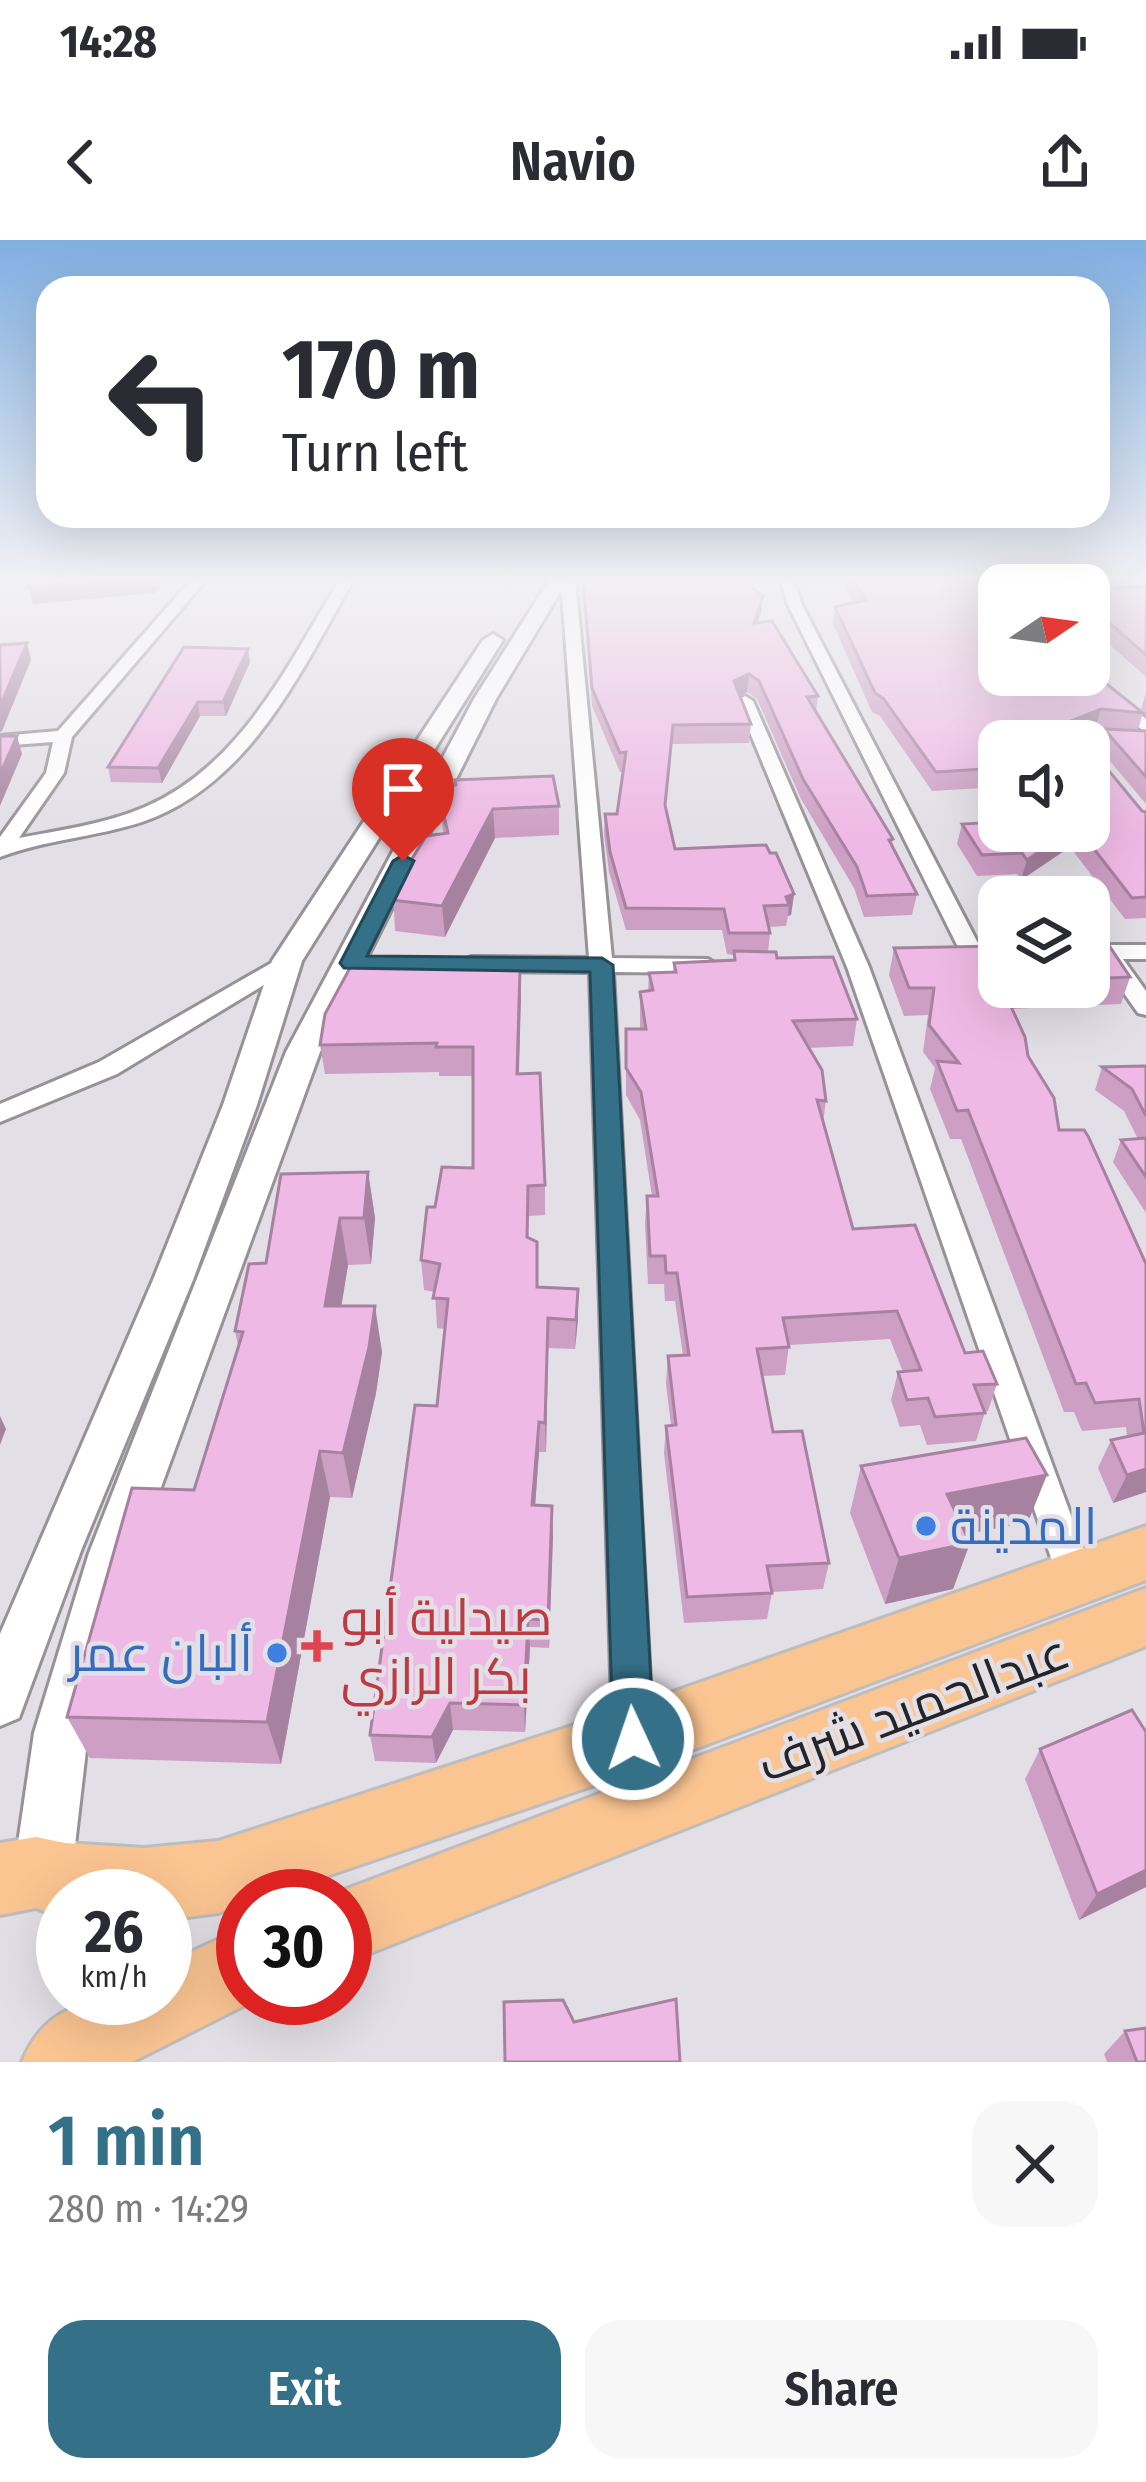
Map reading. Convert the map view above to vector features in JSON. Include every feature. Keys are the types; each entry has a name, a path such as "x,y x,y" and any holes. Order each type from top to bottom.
{"main road":[{"name":"عبدالحميد شرف","path":"192,1882 218,1877 633,1739 1146,1553"},
{"name":"عبدالحميد شرف","path":"372,1917 1146,1617"},
{"path":"58,2062 216,1978"},
{"path":"58,2062 86,2025"}],"street":[{"path":"1,850 55,773 63,736 126,664"},
{"path":"1,850 154,810 193,788 239,745 297,664"},
{"path":"0,1700 58,1548 173,1280 290,960 478,664"},
{"path":"52,1869 61,1733 113,1553 304,1052 356,965 485,699 508,664"},
{"path":"572,664 602,965 633,1739"},
{"path":"823,664 959,951 978,951"},
{"path":"1109,696 1146,728"},
{"path":"745,701 858,966 1076,1578"},
{"path":"0,741 63,736"},
{"path":"1110,738 1146,742"},
{"path":"0,1114 108,1067 343,927 358,934 356,965"},
{"path":"1110,952 1146,952"},
{"path":"290,960 296,997 356,965"},
{"path":"443,964 741,966"},
{"path":"1110,966 1146,1008"}],"building":[{"path":"0,664 18,664 0,706"},
{"path":"173,664 241,664 223,702 198,702 158,768 108,767"},
{"path":"590,664 798,664 818,696 807,697 893,839 889,840 917,894 867,896 857,867 803,779 759,681 749,674 734,681 751,724 673,725 665,805 675,849 766,845 770,853 776,853 794,894 786,897 789,905 764,906 770,933 729,933 724,909 626,908 605,814 617,814 626,752 620,753 592,688"},
{"path":"862,664 978,664 978,696 1110,696 1110,687 1143,713 1101,709 1074,720 978,720 978,769 936,772 875,693"},
{"path":"1110,729 1146,731 1146,777 1110,736"},
{"path":"0,736 17,736 0,774"},
{"path":"1110,772 1146,812 1146,897 1132,898 1096,852 1110,852"},
{"path":"553,776 559,806 493,809 442,906 392,900 397,892 393,890 426,836 448,833 441,803 447,802 445,795 451,794 448,787 456,785 455,780"},
{"path":"978,823 978,849 962,824"},
{"path":"1039,852 1027,860 1022,853 982,855"},
{"path":"978,946 978,1008 1012,1008 1028,1056 1054,1098 1059,1130 1084,1130 1088,1136 1146,1264 1146,1469 1127,1475 1111,1440 1144,1433 1139,1399 1095,1403 1086,1383 1076,1384 968,1110 957,1111 937,1061 959,1063 929,1025 934,988 909,988 894,948"},
{"path":"1110,947 1130,977 1110,978"},
{"path":"734,951 776,952 777,958 833,957 857,1019 793,1021 822,1070 826,1101 817,1100 853,1229 915,1225 965,1353 983,1351 997,1384 974,1385 985,1413 935,1417 928,1398 907,1400 898,1372 921,1370 897,1311 783,1318 789,1347 757,1349 773,1432 802,1431 829,1563 767,1566 772,1593 687,1597 666,1426 676,1425 668,1356 689,1355 677,1273 666,1273 665,1256 650,1256 647,1196 658,1196 641,1092 626,1068 626,1029 646,1029 640,992 653,990 649,973 676,972 674,963 735,960"},
{"path":"369,960 494,962 520,969 517,1074 540,1073 545,1185 528,1186 527,1237 537,1242 537,1287 578,1289 576,1320 548,1318 545,1423 539,1422 532,1505 552,1506 548,1620 528,1619 524,1705 450,1703 432,1737 370,1735 415,1405 437,1406 448,1299 433,1298 440,1264 421,1260 427,1207 435,1207 442,1167 473,1168 473,1047 320,1045 325,1014 351,966 368,966"},
{"path":"1146,1066 1146,1116 1132,1089 1102,1067"},
{"path":"1146,1138 1146,1177 1121,1140"},
{"path":"368,1172 364,1218 340,1218 325,1306 375,1306 369,1347 343,1453 320,1451 267,1722 67,1717 132,1488 194,1490 243,1332 235,1331 249,1264 266,1263 281,1174"},
{"path":"1026,1438 1047,1475 947,1494 970,1543 899,1558 861,1466"},
{"path":"1132,1710 1146,1732 1146,1870 1097,1894 1040,1749"},
{"path":"676,1999 680,2062 505,2062 504,2002 563,2000 574,2022"},
{"path":"1146,2028 1146,2062 1137,2062 1125,2031"}],"place":[{"name":"المدينة","path":"926,1526"},
{"name":"صيدلية أبو بكر الرازي","path":"317,1646"},
{"name":"ألبان عمر","path":"277,1653"}],"route":[{"path":"403,861 352,963 602,965 633,1739"}]}
